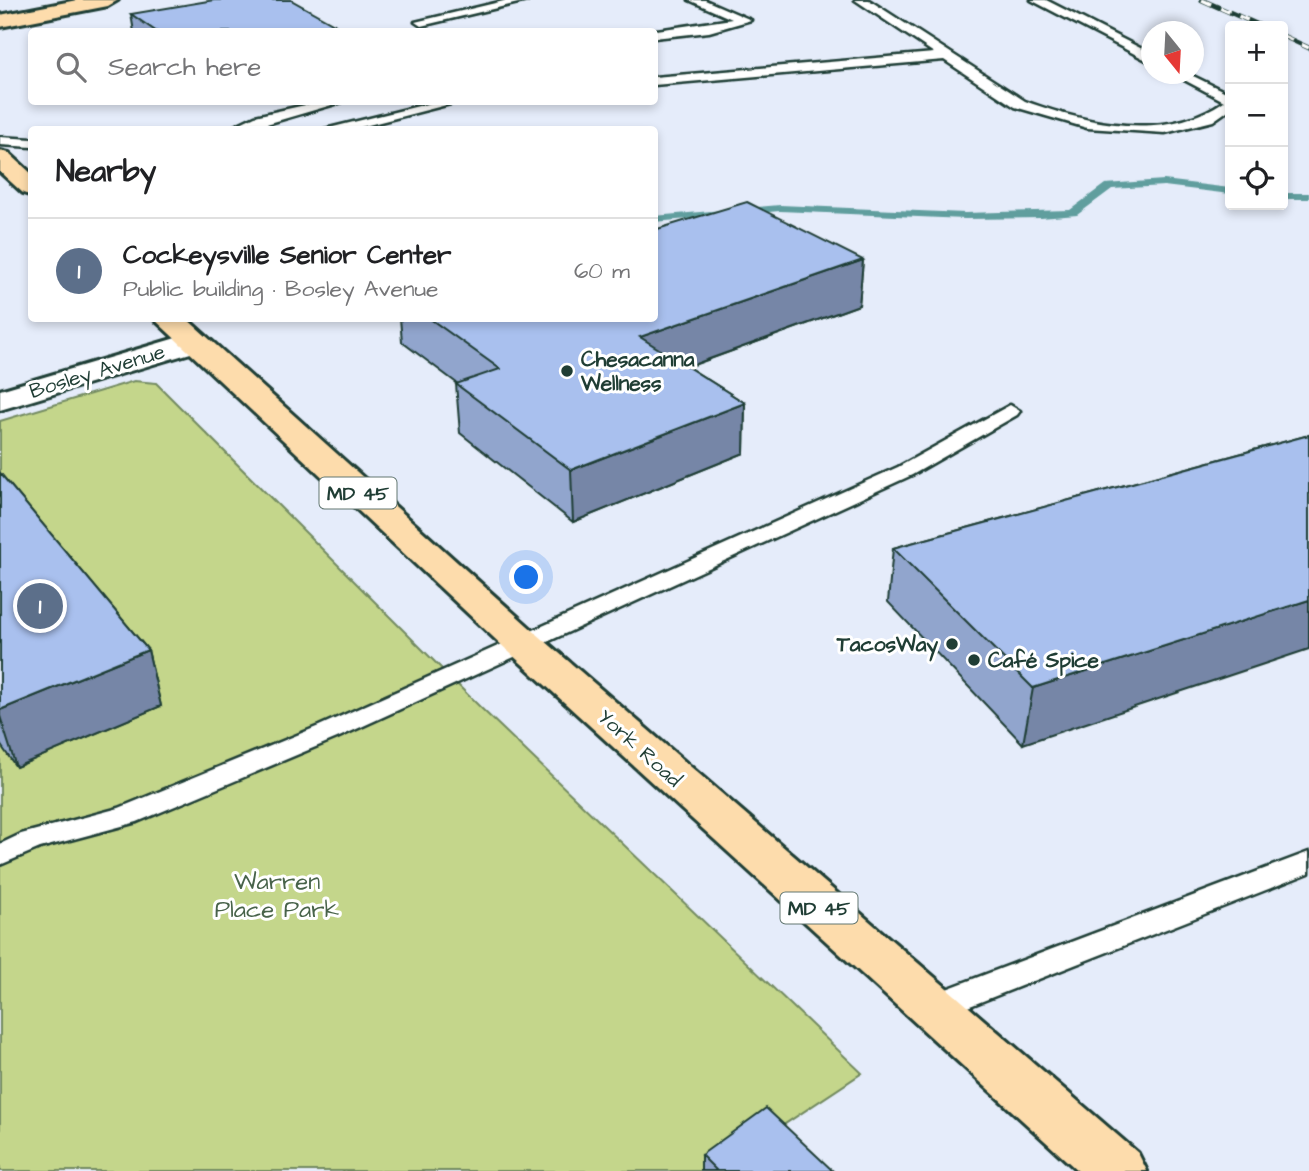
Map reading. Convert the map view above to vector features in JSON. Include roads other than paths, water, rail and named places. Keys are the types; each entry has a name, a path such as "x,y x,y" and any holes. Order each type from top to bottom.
{"main road":[{"path":"0,22 108,0"},
{"path":"0,15 57,11"},
{"path":"0,33 33,15"},
{"name":"York Road","path":"172,322 523,643 931,1008 1118,1171"}],"street":[{"name":"Bosley Avenue","path":"0,400 193,342"}],"lane":[{"path":"421,22 525,0"},
{"path":"658,34 709,29 745,20 695,0"},
{"path":"862,0 1020,104 1082,124 1150,127 1188,124 1207,119 1225,105"},
{"path":"1037,0 1141,53"},
{"path":"658,81 947,56"},
{"path":"1199,84 1225,98"},
{"path":"243,126 260,119 322,105"},
{"path":"346,126 439,105"},
{"path":"0,141 28,143"},
{"path":"0,855 42,838 127,815 328,732 905,471 1010,411"},
{"path":"931,1008 1309,862"}],"waterway":[{"path":"658,219 780,208 965,216 1041,215 1073,213 1109,186 1164,183 1225,190"},
{"path":"1288,196 1309,196"}],"railway":[{"path":"1202,0 1250,21"},
{"path":"1288,38 1309,48"}],"place":[{"name":"Chesacanna Wellness","path":"567,371"},
{"name":"Cockeysville Senior Center","path":"40,606"},
{"name":"TacosWay","path":"952,644"},
{"name":"Café Spice","path":"974,660"}],"park label":[{"name":"Warren Place Park","path":"277,895"}]}
